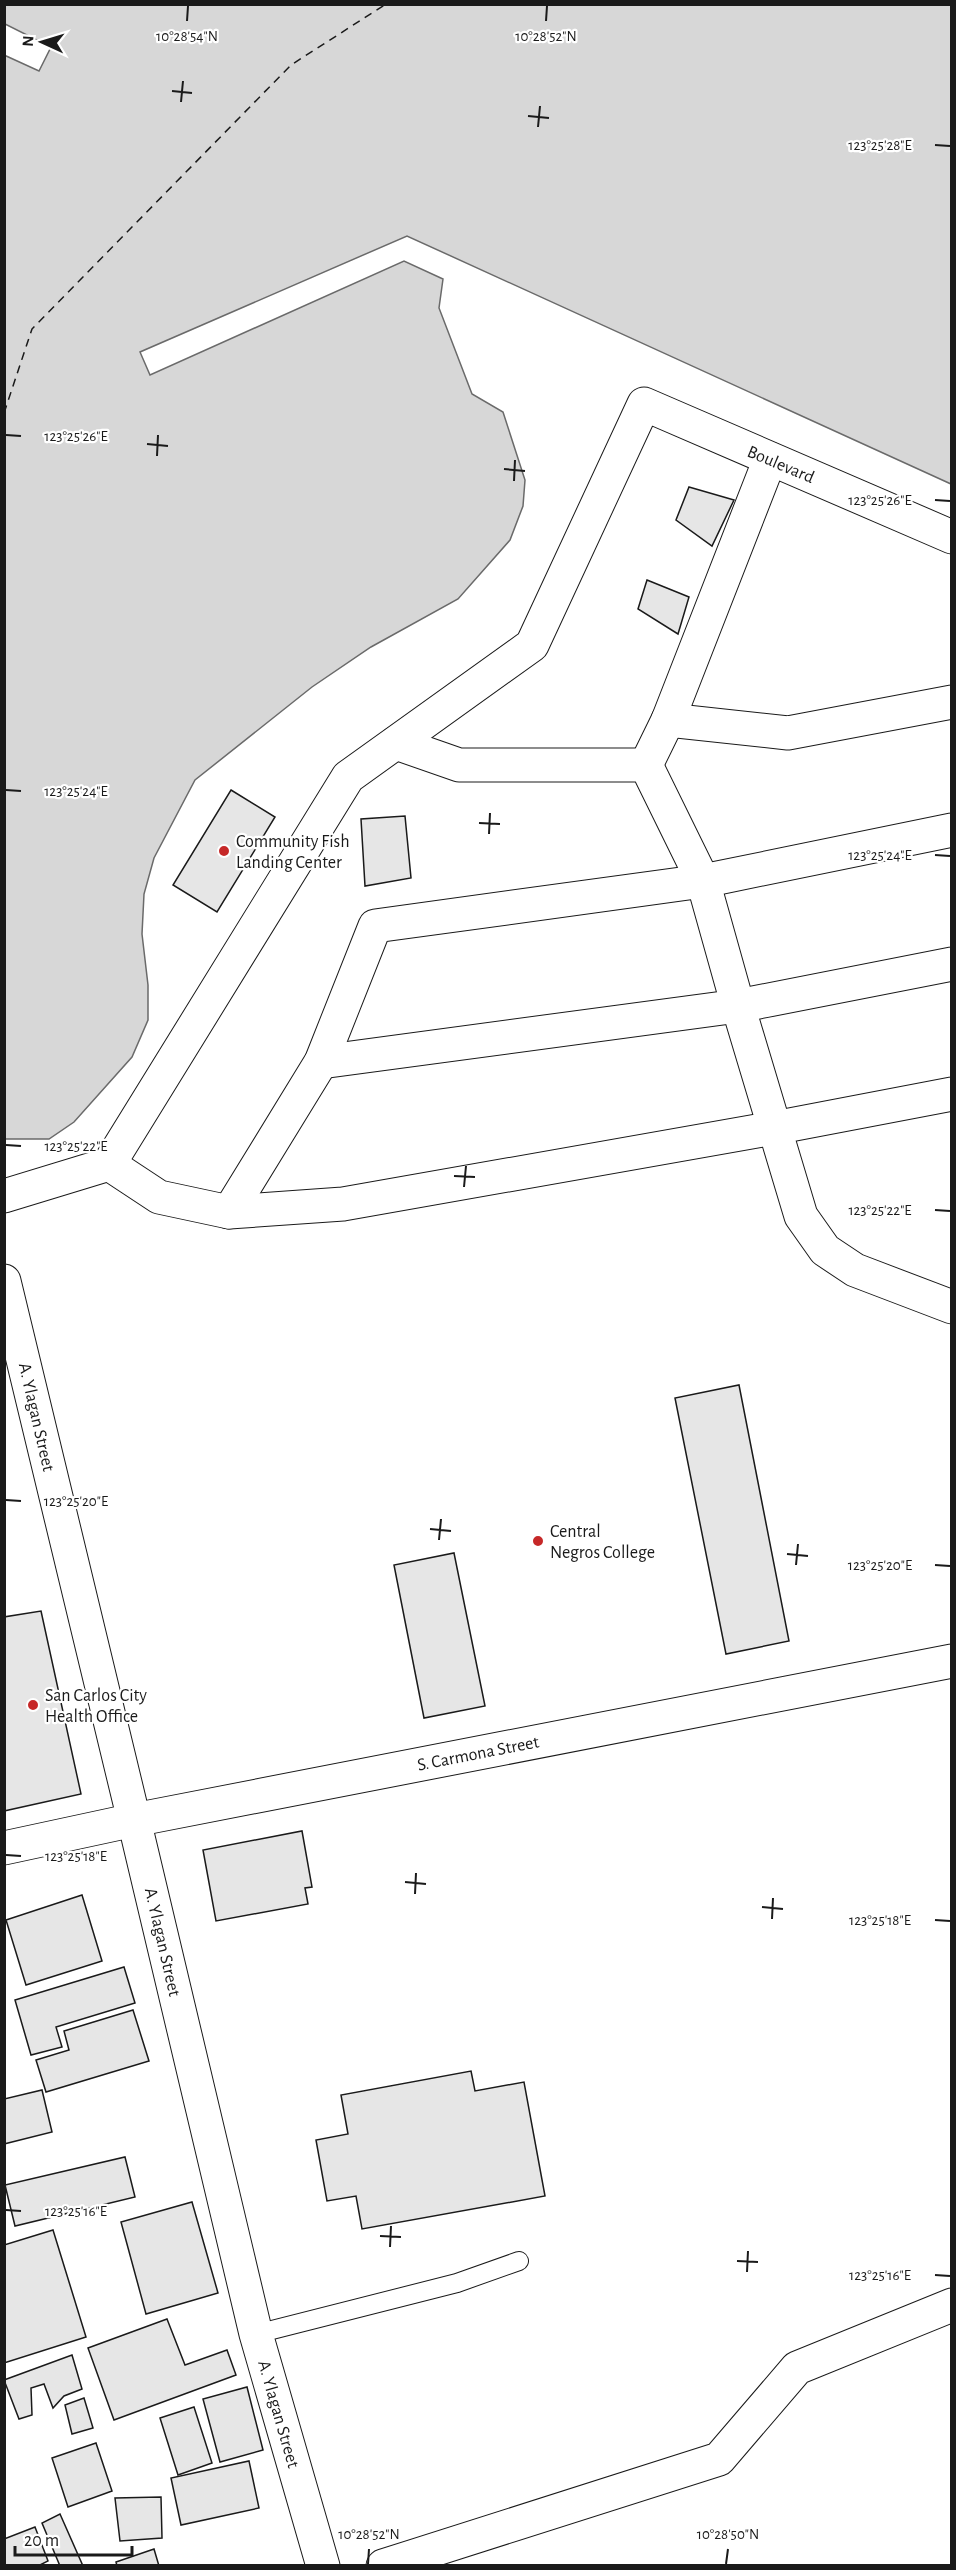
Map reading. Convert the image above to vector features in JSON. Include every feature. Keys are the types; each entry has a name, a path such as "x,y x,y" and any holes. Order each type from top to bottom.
{"main road":[{"name":"Boulevard","path":"396,743 532,645 644,404 951,537"},
{"path":"646,765 668,720 770,459"},
{"path":"668,720 788,733 951,702"},
{"path":"4,1196 109,1164 348,777 396,743 459,765 646,765"},
{"path":"646,765 703,881 801,1216 825,1250 855,1270 951,1307"},
{"path":"229,1212 321,1062 375,926 703,881 951,830"},
{"path":"321,1062 738,1006 951,964"},
{"path":"109,1164 159,1197 229,1212 343,1204 774,1128 951,1094"},
{"name":"A. Ylagan Street","path":"4,1281 256,2334 323,2565"},
{"name":"S. Carmona Street","path":"4,1848 134,1820 951,1661"},
{"path":"383,2565 719,2459 797,2368 951,2305"}],"lane":[{"path":"256,2334 457,2283 519,2261"}],"shaded area":[{"path":"4,5 952,5 951,484 407,236 140,352 150,375 404,261 443,279 439,308 472,394 503,412 525,480 523,506 510,540 458,599 371,647 312,687 195,780 154,858 144,894 142,934 148,985 148,1020 132,1057 74,1122 49,1139 4,1139 4,55 39,71 51,47 5,24"}],"building":[{"path":"689,487 734,500 712,546 676,520"},
{"path":"647,580 689,597 678,634 638,609"},
{"name":"Community Fish Landing Center","path":"231,790 275,817 217,912 173,885"},
{"path":"405,816 411,878 365,886 361,819"},
{"path":"739,1385 789,1641 726,1654 675,1398"},
{"path":"454,1553 485,1706 424,1718 394,1565"},
{"name":"San Carlos City Health Office","path":"41,1611 81,1794 4,1811 4,1617"},
{"path":"302,1831 312,1887 305,1888 308,1904 216,1921 203,1850"},
{"path":"82,1895 102,1961 26,1985 6,1920"},
{"path":"124,1967 135,2003 56,2027 62,2047 31,2055 15,2000"},
{"path":"133,2010 149,2061 46,2092 36,2060 69,2050 64,2031"},
{"path":"471,2071 475,2091 524,2082 545,2196 362,2229 356,2196 327,2201 316,2140 348,2134 341,2095"},
{"path":"42,2090 52,2132 4,2144 4,2099"},
{"path":"125,2157 135,2197 15,2226 5,2185"},
{"path":"192,2202 218,2293 146,2314 121,2222"},
{"path":"53,2230 86,2337 4,2363 4,2245"},
{"path":"167,2319 185,2365 227,2350 236,2375 114,2420 88,2348"},
{"path":"72,2355 82,2389 64,2396 53,2408 44,2384 31,2388 32,2415 19,2419 4,2380"},
{"path":"247,2387 263,2450 220,2462 203,2399"},
{"path":"84,2398 93,2428 72,2434 65,2405"},
{"path":"194,2407 212,2463 178,2475 160,2418"},
{"path":"96,2443 112,2491 68,2507 52,2458"},
{"path":"249,2461 259,2508 181,2525 171,2478"},
{"path":"161,2497 162,2538 120,2541 115,2498"},
{"path":"60,2514 83,2566 60,2566 42,2523"},
{"path":"35,2527 48,2561 38,2566 4,2566 4,2539"},
{"path":"154,2549 159,2566 117,2566 116,2562"}],"ferry route":[{"path":"4,413 32,329 291,65 386,4"}],"place":[{"name":"Community Fish Landing Center","path":"224,851"},
{"name":"Central Negros College","path":"538,1541"},
{"name":"San Carlos City Health Office","path":"33,1705"}]}
